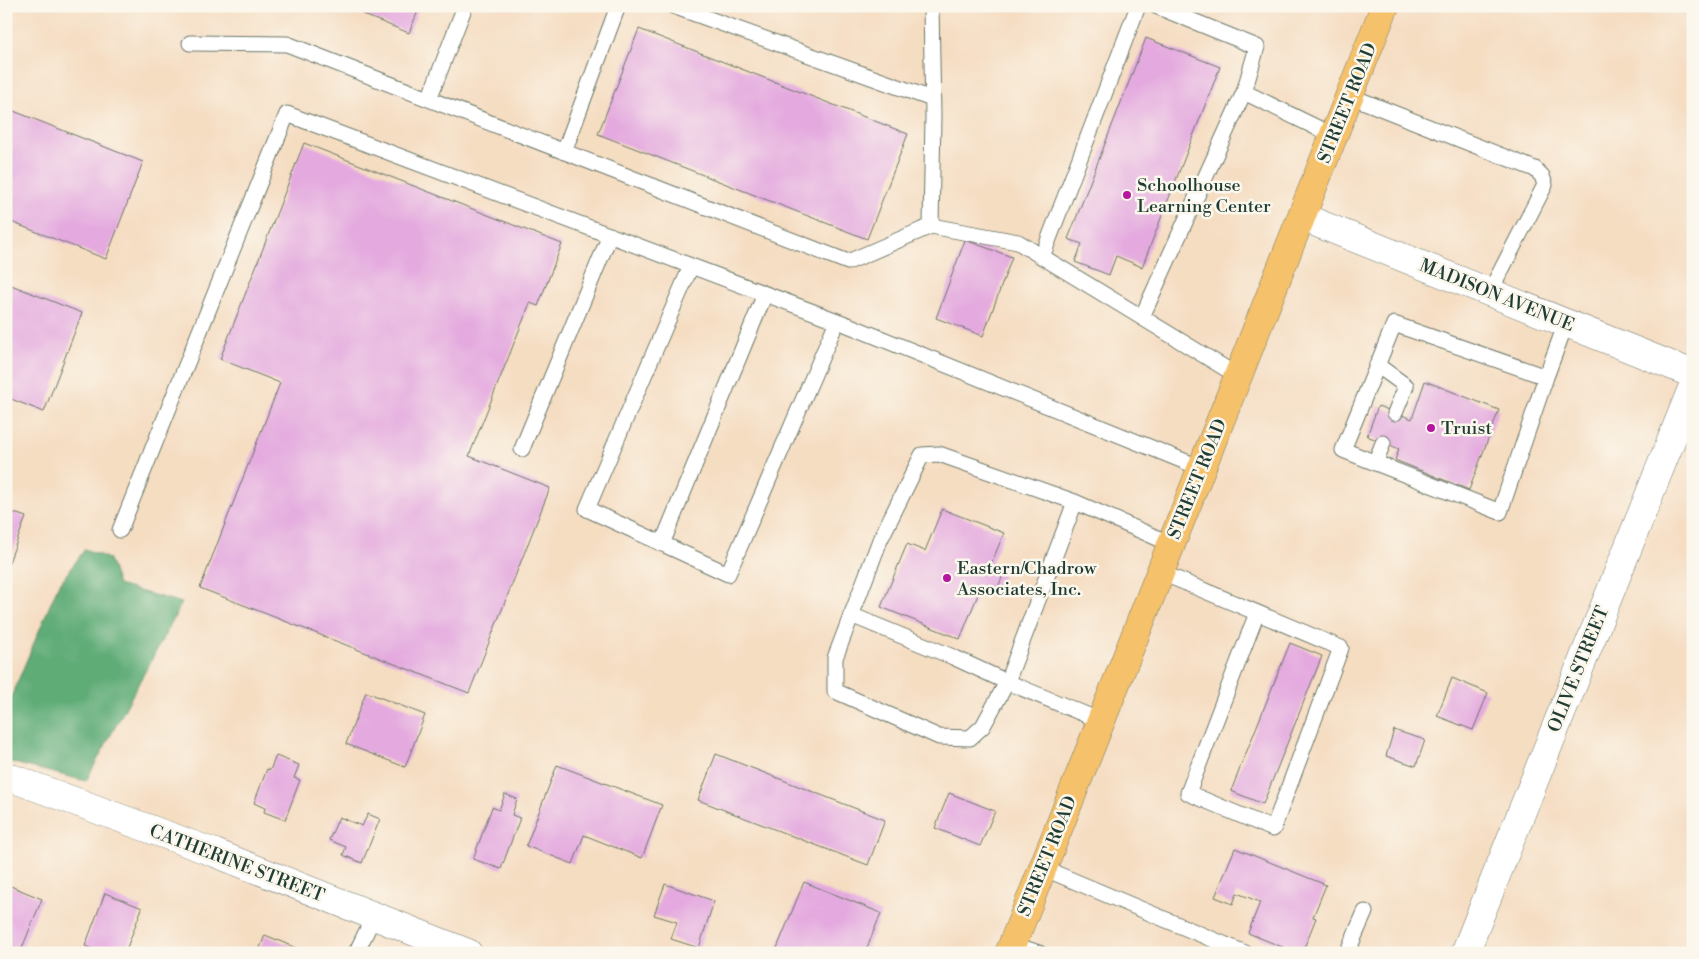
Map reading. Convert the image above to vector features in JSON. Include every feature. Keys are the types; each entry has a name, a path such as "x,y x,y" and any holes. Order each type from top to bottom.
{"main road":[{"name":"STREET ROAD","path":"1010,948 1386,6"}],"street":[{"name":"MADISON AVENUE","path":"1302,217 1693,374"},
{"name":"OLIVE STREET","path":"1465,953 1693,386"},
{"name":"CATHERINE STREET","path":"6,776 215,854 468,953"}],"lane":[{"path":"429,99 465,6"},
{"path":"564,152 618,6"},
{"path":"674,6 932,99"},
{"path":"931,6 931,226"},
{"path":"1042,257 1138,6"},
{"path":"1142,317 1244,92 1257,47 1156,6"},
{"path":"190,43 287,44 848,262 931,226 1018,242 1238,376"},
{"path":"1244,92 1334,136"},
{"path":"1350,96 1535,169 1542,176 1545,186 1525,228 1490,292"},
{"path":"120,530 287,114 837,321 1201,468"},
{"path":"522,449 610,235"},
{"path":"691,266 587,509 728,574 837,321"},
{"path":"662,544 765,294"},
{"path":"1546,378 1394,324 1343,450 1500,512 1566,323"},
{"path":"1377,365 1406,386 1395,413"},
{"path":"1375,463 1383,443"},
{"path":"1076,502 1007,682 983,726 970,738 939,737 835,691 835,658 880,540 922,455 939,454 1076,502 1171,544"},
{"path":"1160,572 1341,648 1273,829 1188,793 1257,613"},
{"path":"851,615 1101,721"},
{"path":"1043,868 1245,953"},
{"path":"1346,953 1365,912"},
{"path":"356,953 374,916"},
{"path":"1010,948 1039,953"}],"green space":[{"path":"85,549 109,559 118,585 182,603 86,781 6,761 6,709 58,586"}],"building":[{"path":"367,6 420,6 409,33 364,15"},
{"path":"639,29 908,134 867,239 598,134"},
{"name":"Schoolhouse Learning Center","path":"1146,38 1220,67 1142,267 1116,256 1109,275 1075,262 1082,244 1068,239"},
{"path":"6,108 143,162 106,259 6,220"},
{"path":"304,143 562,244 538,306 530,303 469,456 550,488 469,693 200,588 280,383 220,359"},
{"path":"965,240 1012,257 983,336 936,318"},
{"path":"6,283 82,313 44,412 6,397"},
{"name":"Truist","path":"1425,381 1499,410 1469,490 1395,460 1399,449 1367,436 1378,406 1412,419"},
{"name":"Eastern/Chadrow Associates, Inc.","path":"942,509 1004,533 991,564 1005,570 996,593 981,587 960,639 881,607 907,544 925,551"},
{"path":"6,510 26,517 6,570"},
{"path":"1290,643 1322,656 1263,804 1231,791"},
{"path":"1452,678 1488,693 1473,730 1437,716"},
{"path":"366,692 425,715 405,767 346,744"},
{"path":"1394,730 1425,740 1416,766 1386,756"},
{"path":"716,754 885,820 868,865 698,800"},
{"path":"276,756 299,765 294,778 300,780 285,820 264,812 265,808 254,803 267,769 270,770"},
{"path":"557,765 662,805 642,858 584,835 573,864 526,846"},
{"path":"949,793 995,811 980,846 935,828"},
{"path":"505,794 517,799 512,815 520,818 501,869 473,859 492,807 499,810"},
{"path":"368,814 380,819 362,863 343,855 346,847 329,840 339,817 362,826"},
{"path":"1235,848 1326,885 1313,917 1316,918 1302,953 1297,953 1248,933 1260,902 1237,893 1233,904 1215,897"},
{"path":"804,882 881,913 865,953 775,953"},
{"path":"6,884 42,899 20,953 6,953"},
{"path":"665,884 714,901 699,948 671,939 677,922 654,915"},
{"path":"105,893 142,908 125,953 101,953 85,946"},
{"path":"265,935 308,953 258,953"}],"place":[{"name":"Schoolhouse Learning Center","path":"1127,195"},
{"name":"Truist","path":"1431,428"},
{"name":"Eastern/Chadrow Associates, Inc.","path":"947,578"}]}
